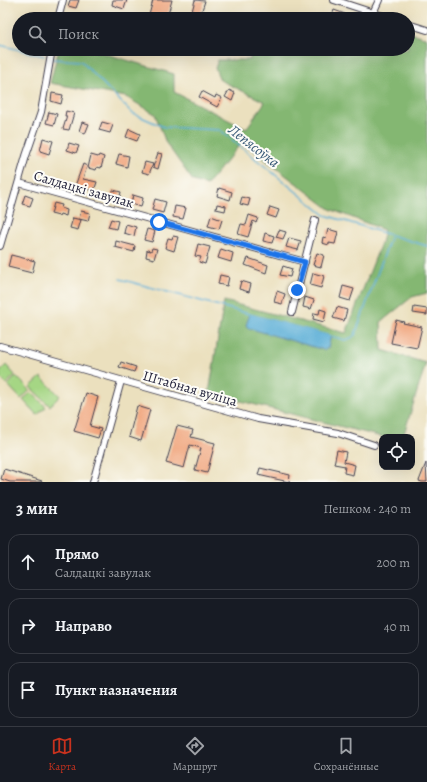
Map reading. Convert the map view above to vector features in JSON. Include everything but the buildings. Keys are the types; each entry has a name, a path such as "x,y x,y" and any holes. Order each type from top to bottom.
{"street":[{"path":"60,12 63,0"},
{"path":"334,0 370,12"},
{"path":"373,12 379,0"},
{"path":"415,26 427,30"},
{"path":"0,246 40,112 51,56"},
{"name":"Салдацкі завулак","path":"18,183 305,262"},
{"path":"292,312 316,220"},
{"name":"Штабная вуліца","path":"0,346 258,419 338,433 374,445"},
{"path":"93,482 121,381"}],"green space":[{"path":"415,34 427,38 427,293 412,297 381,322 382,350 426,363 404,434 379,434 379,436 209,393 224,301 346,333 381,243 384,230 330,209 242,142 207,185 193,181 166,143 155,114 126,97 50,83 57,56 113,56 174,74 174,92 246,129 265,102 220,80 215,68 218,60 250,60 250,56 415,56"},
{"path":"6,365 15,375 6,384 0,378 0,371"},
{"path":"16,376 30,390 21,399 8,385"},
{"path":"41,377 60,396 50,406 30,387"},
{"path":"31,392 46,407 37,415 23,400"}],"water":[{"path":"250,314 331,336 328,348 324,350 248,328 246,325"}],"waterway":[{"name":"Лепясоўка","path":"0,45 12,48"},
{"name":"Лепясоўка","path":"53,59 81,61 132,113 164,127 220,130 325,215 427,246"},
{"path":"120,279 345,340 355,335 391,236"}],"route":[{"path":"159,222 305,262 297,290"}]}
